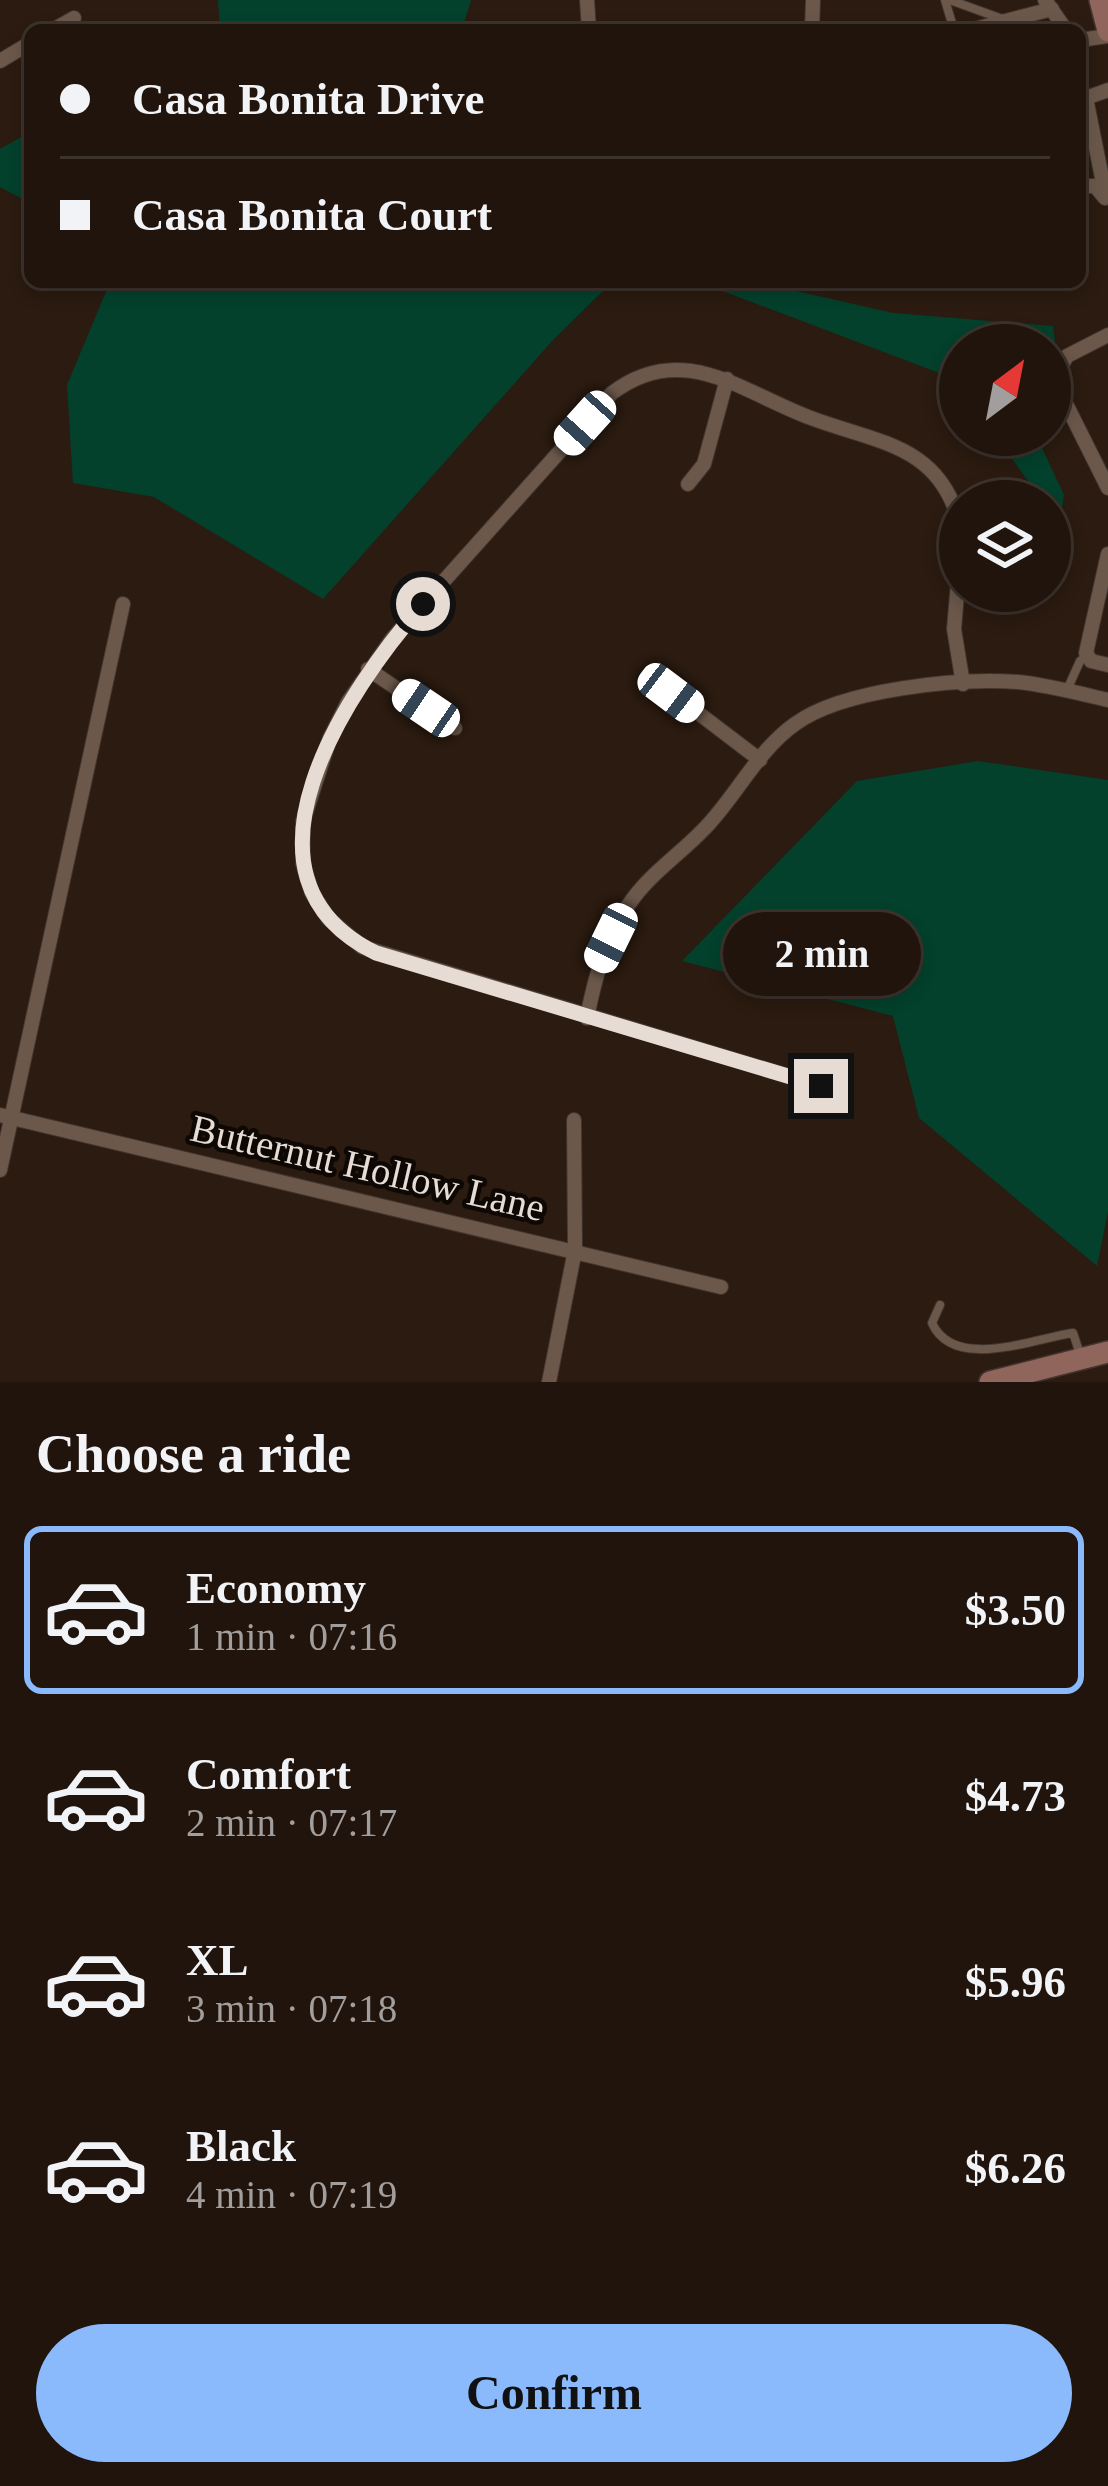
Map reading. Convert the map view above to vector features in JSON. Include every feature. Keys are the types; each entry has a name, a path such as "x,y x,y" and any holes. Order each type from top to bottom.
{"main road":[{"path":"1100,0 1108,34"},
{"path":"990,1382 1108,1352"}],"street":[{"path":"995,24 1048,5"},
{"path":"63,24 74,18"},
{"path":"1106,198 1086,98 1108,90"},
{"path":"1108,335 1067,356 1056,375 1058,388 1108,488"},
{"path":"821,1086 376,953 350,939 319,906 303,864 303,820 330,738 368,670 612,393 635,379 690,370 727,380 808,417 909,452 939,481"},
{"path":"688,484 704,464 727,380"},
{"path":"1108,554 1087,656 1096,664 1108,665"},
{"path":"0,1170 6,1116 123,604"},
{"path":"955,612 963,684"},
{"path":"368,670 455,728"},
{"path":"586,1018 597,967 625,909 719,813 795,723 823,707 861,695 963,684 1012,682 1108,700"},
{"path":"671,693 760,760"},
{"name":"Butternut Hollow Lane","path":"6,1116 721,1287"},
{"path":"549,1382 575,1250 574,1120"}],"lane":[{"path":"948,0 1007,21"},
{"path":"1067,690 1087,656"},
{"path":"940,1305 932,1323 952,1344 1013,1348 1073,1334 1082,1359"}],"green space":[{"path":"218,0 471,0 464,24 220,24"},
{"path":"24,135 24,200 0,187 0,149"},
{"path":"107,288 620,288 604,290 553,340 323,599 154,497 73,483 67,385"},
{"path":"715,288 783,288 893,313 1028,324 939,324 939,373"},
{"path":"1010,456 1046,456 1057,480 1027,480"},
{"path":"978,761 1108,780 1108,1212 1097,1266 919,1118 893,1016 682,961 857,781"}],"route":[{"path":"423,604 348,702 330,738 303,820 301,850 307,879 328,918 350,939 376,953 821,1086"}]}
